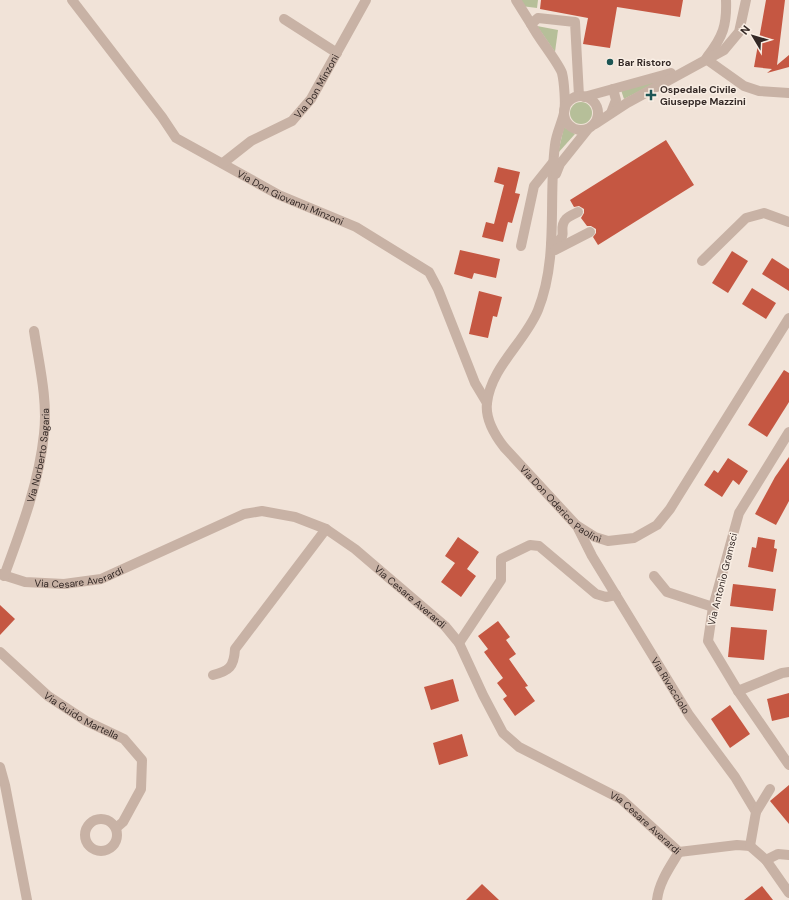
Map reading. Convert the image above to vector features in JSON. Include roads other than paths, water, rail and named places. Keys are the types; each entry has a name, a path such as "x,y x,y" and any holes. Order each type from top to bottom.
{"street":[{"name":"Via Don Giovanni Minzoni","path":"72,0 162,117 176,138 279,194 356,227 429,272 438,290 475,383 487,403"},
{"name":"Via Don Minzoni","path":"224,163 251,141 292,121 311,99 366,0"},
{"path":"516,0 562,73 566,121 573,128 583,130 724,50 739,32 746,0"},
{"path":"706,59 720,41 727,19 726,0"},
{"path":"532,24 538,18 575,22 582,96"},
{"path":"284,19 336,53"},
{"path":"706,59 744,86 759,91 789,93"},
{"path":"552,188 555,143 565,111 570,101 582,96 667,75 694,66"},
{"path":"611,113 616,100 613,89"},
{"path":"552,188 560,164 598,118 597,107 589,98 582,96"},
{"path":"521,246 534,186 554,161"},
{"name":"Via Don Oderico Paolini","path":"552,188 550,248 546,283 538,311 530,326 497,374 491,386 487,403 488,419 494,434 504,447 576,525 594,537 608,541 634,538 657,525 670,509 789,318"},
{"path":"550,248 563,238 563,224 567,219 578,212"},
{"path":"702,260 746,218 764,213 789,222"},
{"path":"550,248 590,232"},
{"name":"Via Norberto Sagaria","path":"2,575 31,502 44,434 44,395 34,331"},
{"name":"Via Antonio Gramsci","path":"789,432 739,513 713,607 708,641 738,691 789,765"},
{"name":"Via Cesare Averardi","path":"2,575 25,582 64,584 101,579 244,514 262,511 295,518 326,529 355,548 446,626 459,643 483,695 503,733 519,747 621,799 678,852 737,845 750,846"},
{"name":"Via Rivacciolo","path":"576,525 592,556 689,715 735,777 756,812"},
{"path":"213,675 226,671 232,664 235,649 326,529"},
{"path":"459,643 501,580 501,559 530,545 539,546 596,594 606,597 616,595"},
{"path":"654,576 667,592 713,607"},
{"name":"Via Guido Martella","path":"0,652 48,696 86,721 124,739 142,760 141,789 123,822 116,828"},
{"path":"738,691 782,673 789,672"},
{"path":"0,767 8,799 27,900"},
{"path":"770,789 756,812 750,846 766,860 789,893"},
{"path":"657,900 658,890 663,878 678,852"},
{"path":"766,860 778,854 789,855"}],"place":[{"name":"Bar Ristoro","path":"610,62"},
{"name":"Ospedale Civile Giuseppe Mazzini","path":"651,95"}]}
